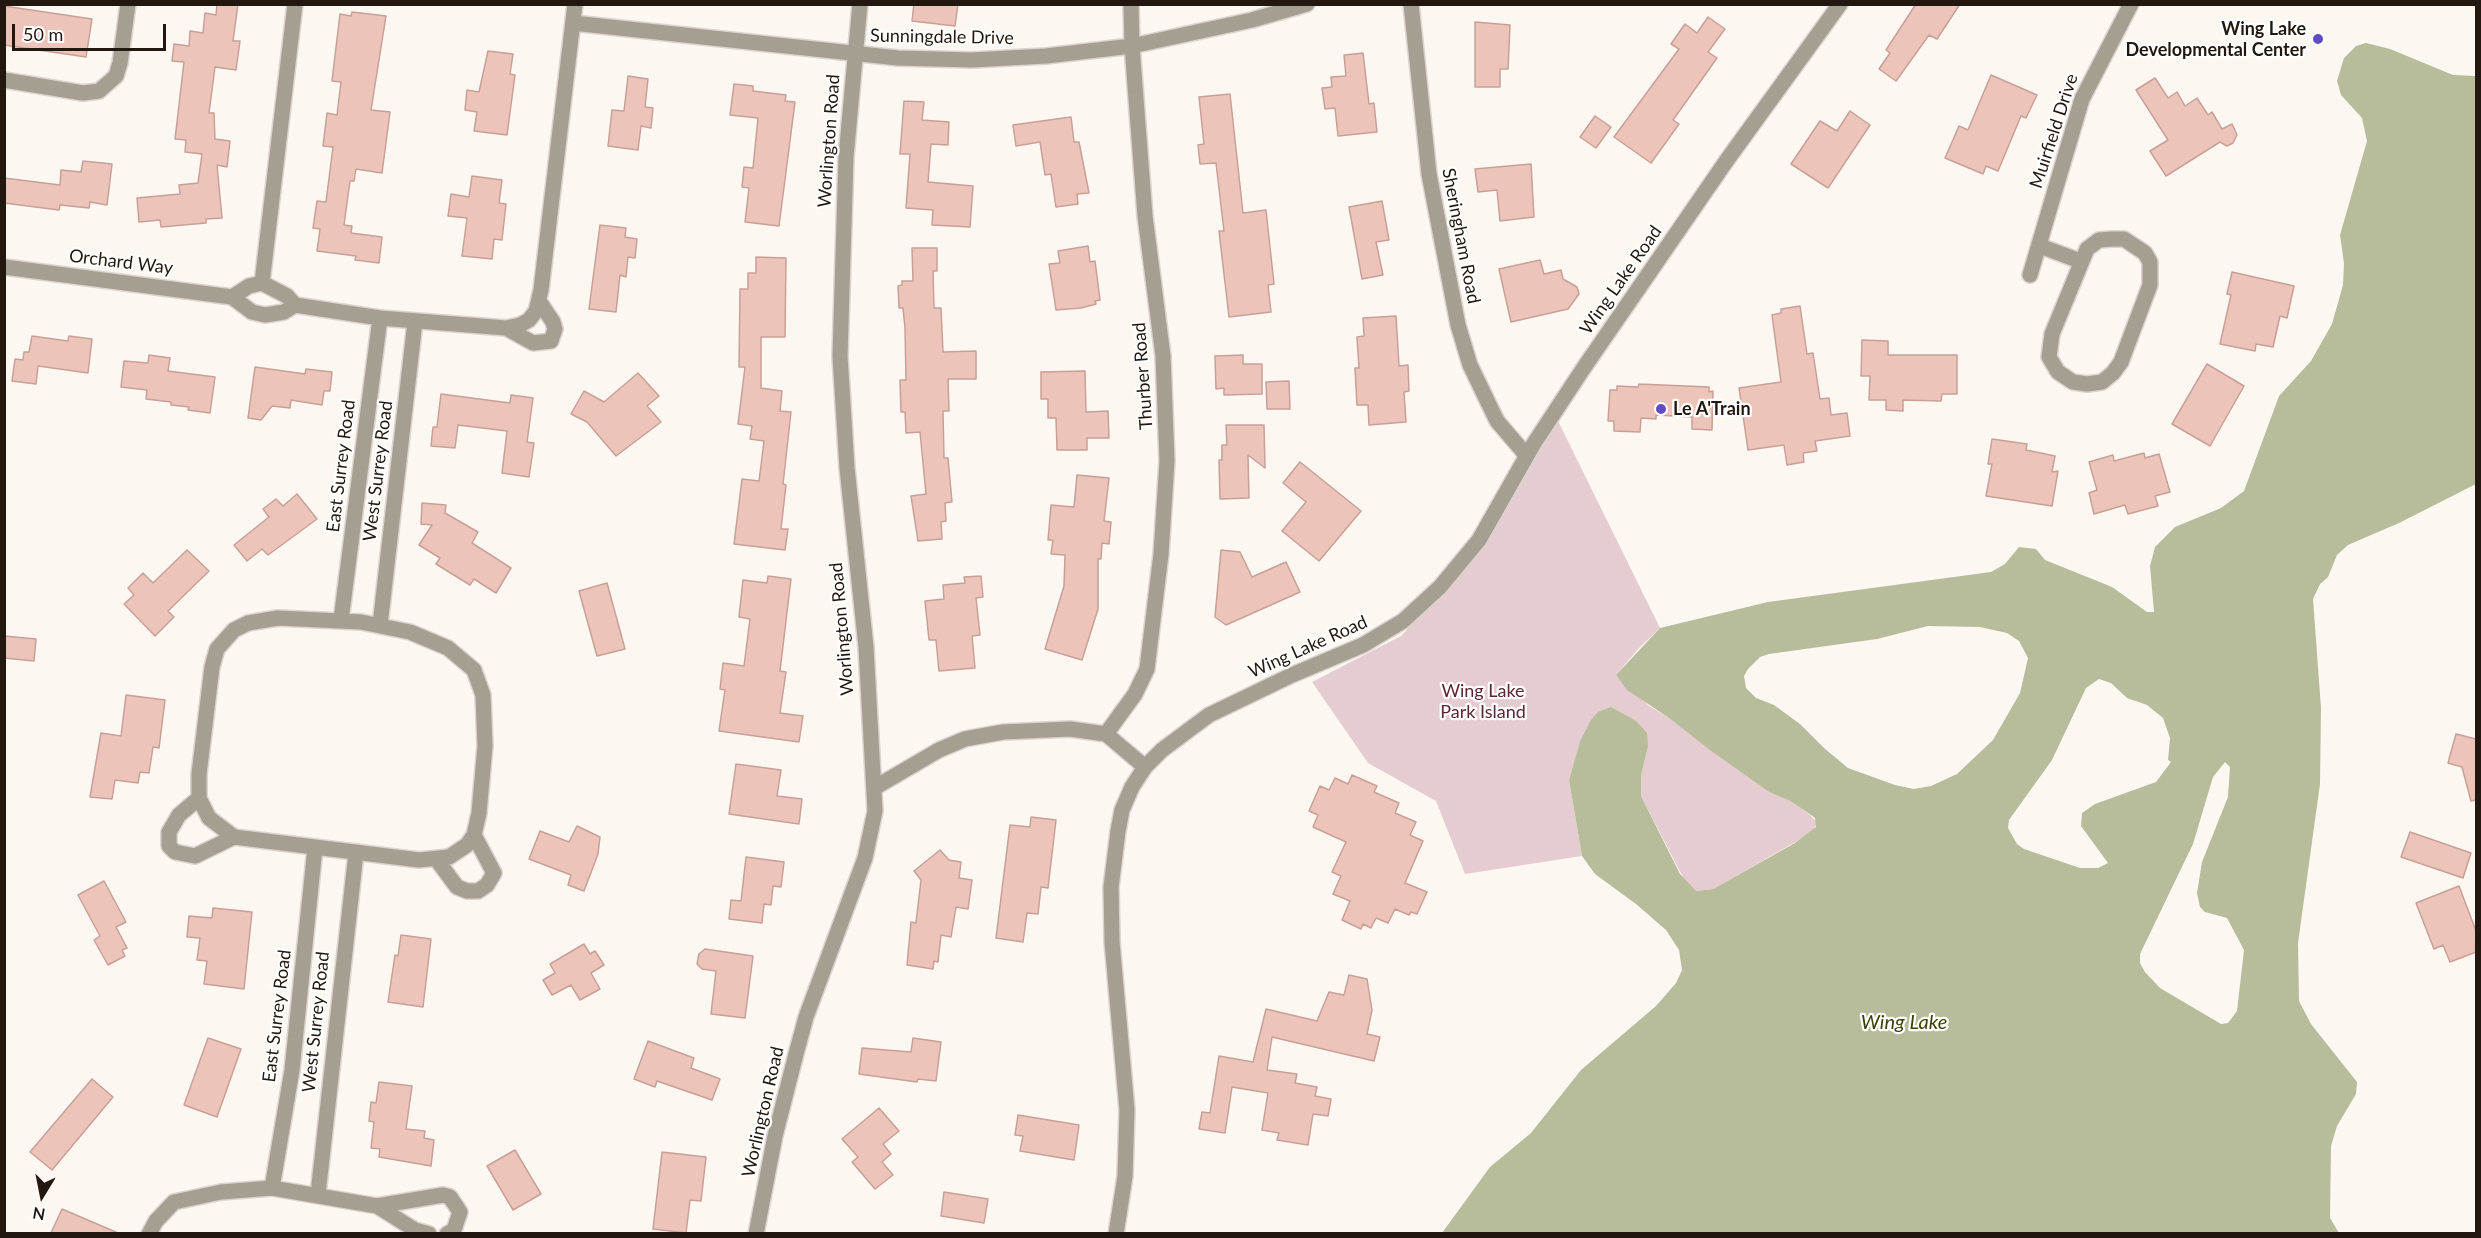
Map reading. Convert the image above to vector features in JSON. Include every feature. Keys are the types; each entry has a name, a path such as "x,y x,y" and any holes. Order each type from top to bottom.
{"street":[{"path":"4,80 83,93 99,92 116,76 120,63 128,4"},
{"path":"232,297 249,286 262,283 294,4"},
{"path":"539,302 575,4"},
{"name":"Worlington Road","path":"756,1233 775,1136 806,1017 865,858 875,811 866,647 847,468 840,356 846,157 860,4"},
{"name":"Thurber Road","path":"1106,734 1136,694 1147,669 1158,584 1167,461 1163,356 1146,216 1132,46 1131,4"},
{"name":"Sunningdale Drive","path":"573,23 854,54 972,60 1046,56 1132,46 1252,20 1307,4"},
{"name":"Sheringham Road","path":"1411,4 1429,174 1458,325 1470,365 1497,421 1527,456"},
{"name":"Wing Lake Road","path":"1116,1233 1125,1176 1127,1110 1112,942 1111,887 1122,810 1144,767 1180,735 1209,715 1281,680 1363,645 1420,607 1479,540 1527,456 1583,369 1727,160 1840,4"},
{"name":"Muirfield Drive","path":"2030,275 2082,99 2131,4"},
{"path":"2099,240 2124,240 2145,253 2152,274 2121,362 2102,382 2087,384 2073,382 2058,372 2049,357 2052,334 2080,261 2087,249 2099,240"},
{"path":"2040,246 2080,261"},
{"name":"Orchard Way","path":"4,267 232,297 252,312 265,315 284,312 295,305"},
{"name":"Orchard Way","path":"262,283 287,296 295,305 415,322 506,328 529,320 539,302 553,322 554,336 551,341 542,344 533,343 506,328"},
{"name":"East Surrey Road","path":"341,620 380,318"},
{"name":"West Surrey Road","path":"380,625 415,322"},
{"path":"311,618 341,620 410,632 448,648 468,663 481,684 485,705 485,746 479,813 474,835 459,851 437,860 356,854 234,837 209,818 198,798 200,751 212,667 223,640 234,630 262,620 311,618"},
{"path":"874,788 939,750 984,735 1070,729 1106,734 1144,767"},
{"path":"198,798 179,815 170,832 169,846 183,856 195,856 234,837"},
{"path":"437,860 457,886 467,891 478,891 487,885 494,873 474,835"},
{"name":"East Surrey Road","path":"272,1188 292,1070 315,848"},
{"name":"West Surrey Road","path":"318,1194 356,854"},
{"path":"149,1233 156,1221 174,1202 222,1192 272,1188 318,1194 377,1206 415,1230 429,1233"},
{"path":"377,1206 433,1196 450,1197 460,1212 454,1230 447,1233"}],"green space":[{"name":"Wing Lake Park Island","path":"1558,421 1660,628 1616,675 1649,706 1669,718 1769,792 1790,801 1817,822 1813,832 1713,889 1696,891 1687,885 1641,796 1641,775 1648,747 1580,741 1569,780 1582,856 1465,874 1436,801 1368,763 1312,682 1401,636 1438,597 1472,560"}],"water":[{"name":"Wing Lake","path":"2366,43 2390,49 2453,75 2476,76 2476,484 2399,523 2348,545 2337,555 2328,577 2320,584 2313,599 2321,708 2320,784 2298,943 2299,1001 2311,1024 2357,1082 2356,1094 2337,1126 2331,1146 2330,1218 2339,1233 1442,1233 1490,1167 1531,1133 1581,1070 1656,1006 1676,983 1682,970 1679,950 1666,930 1636,904 1595,874 1582,856 1569,780 1580,741 1598,712 1611,707 1636,721 1647,733 1648,747 1641,775 1641,796 1680,874 1696,891 1713,889 1795,843 1816,827 1815,818 1790,801 1769,792 1710,750 1669,718 1627,690 1616,675 1660,628 1768,602 1991,572 2005,564 2019,547 2036,549 2045,560 2112,587 2147,612 2154,612 2150,566 2155,547 2175,527 2221,508 2244,491 2279,396 2311,361 2332,324 2343,285 2344,263 2340,235 2367,141 2362,118 2341,95 2337,81 2344,58 2356,46","holes":["1928,626 1980,627 2007,633 2019,641 2028,658 2020,693 1993,740 1957,774 1931,786 1914,789 1895,785 1848,768 1800,724 1774,705 1756,698 1746,688 1744,676 1760,657 1877,639","2099,679 2111,683 2127,698 2147,705 2163,718 2170,738 2168,760 2171,762 2156,782 2095,804 2082,813 2081,826 2108,863 2098,868 2080,868 2024,849 2017,844 2008,828 2009,820 2052,760 2086,688","2225,762 2230,767 2228,797 2202,862 2197,893 2200,907 2205,912 2227,918 2244,950 2237,1011 2228,1023 2221,1024 2160,988 2140,963 2140,954 2193,844 2213,777"]}],"building":[{"path":"217,4 238,4 233,41 240,41 236,70 215,67 209,113 214,113 215,139 230,141 227,167 217,165 222,218 206,219 206,223 161,227 160,220 139,222 137,198 180,194 179,185 198,183 202,154 185,152 186,140 175,139 184,62 172,61 174,44 189,46 190,31 203,33 205,13 216,15"},
{"path":"914,4 958,4 955,26 912,21"},
{"path":"1916,4 1960,4 1937,39 1929,35 1896,81 1879,69 1890,53 1886,50"},
{"path":"4,6 92,19 86,57 4,45"},
{"path":"352,12 386,16 371,110 390,112 382,173 356,169 354,181 350,181 344,225 352,226 351,233 382,237 379,263 355,260 356,256 317,251 320,229 313,228 317,201 326,202 333,147 323,146 327,113 337,115 341,82 332,81 340,14 351,16"},
{"path":"1708,17 1725,29 1708,52 1717,58 1673,120 1679,124 1651,163 1614,137 1679,49 1671,44 1685,24 1697,33"},
{"path":"1475,22 1510,25 1508,69 1500,69 1500,87 1475,87"},
{"path":"488,51 513,54 510,74 515,75 507,135 474,131 477,112 465,110 467,90 479,92"},
{"path":"1363,53 1369,104 1374,103 1377,132 1338,136 1335,108 1325,109 1322,88 1332,87 1331,77 1346,76 1344,55"},
{"path":"1991,75 2037,95 2026,118 2021,116 1998,171 1986,166 1983,174 1945,158 1959,126 1968,130"},
{"path":"628,76 648,79 645,107 653,108 651,128 641,126 638,150 608,146 612,110 624,111"},
{"path":"2155,78 2168,98 2177,92 2185,106 2197,98 2208,115 2212,112 2222,129 2232,124 2237,135 2233,143 2227,146 2220,142 2166,176 2150,151 2168,140 2136,90"},
{"path":"734,84 753,86 753,91 786,95 785,101 795,102 779,226 745,222 749,188 742,187 744,167 753,168 758,118 730,115"},
{"path":"1230,94 1243,213 1266,210 1274,284 1268,285 1271,312 1229,317 1219,231 1224,231 1216,163 1200,164 1198,145 1204,144 1199,97"},
{"path":"904,101 924,102 922,120 949,122 948,145 931,144 928,182 973,186 970,227 932,225 933,210 906,208 910,154 900,154"},
{"path":"1850,111 1870,125 1828,188 1791,164 1820,121 1837,131"},
{"path":"1595,116 1611,127 1596,148 1580,137"},
{"path":"1071,117 1074,142 1079,142 1089,193 1077,194 1078,204 1056,207 1051,174 1045,175 1040,142 1016,146 1013,125"},
{"path":"83,161 112,164 107,205 90,202 89,208 60,205 59,210 4,203 4,178 60,185 61,170 81,172"},
{"path":"1531,164 1534,217 1500,221 1497,190 1478,192 1475,169"},
{"path":"472,176 502,180 499,203 506,204 502,240 494,239 492,259 462,256 467,218 448,216 451,194 469,197"},
{"path":"1382,201 1389,240 1376,242 1383,275 1362,279 1349,207"},
{"path":"600,225 626,228 625,237 637,239 635,258 628,257 626,277 620,275 616,312 589,309"},
{"path":"1088,246 1090,262 1095,261 1100,300 1095,301 1096,304 1081,308 1056,310 1049,264 1060,263 1058,251"},
{"path":"912,248 937,248 937,271 933,271 934,308 941,308 943,352 976,351 976,379 948,379 949,411 943,411 944,458 948,458 952,502 945,503 946,521 941,522 942,539 918,541 911,496 926,494 920,432 906,433 905,412 901,412 900,380 906,380 905,328 903,308 899,308 898,286 902,285 902,281 913,281"},
{"path":"756,257 786,258 785,337 761,337 761,388 782,391 780,411 791,412 783,484 786,485 781,529 788,529 785,550 734,544 742,479 759,481 764,441 750,439 752,426 738,424 745,367 739,367 740,289 748,289 748,273 756,273"},
{"path":"1540,260 1544,274 1561,270 1563,279 1577,287 1579,294 1568,309 1511,322 1499,269"},
{"path":"2232,272 2294,286 2287,318 2280,316 2273,347 2256,344 2255,351 2220,344 2231,295 2227,294"},
{"path":"1800,306 1807,354 1813,353 1820,399 1829,398 1831,415 1847,413 1850,436 1815,441 1817,451 1803,453 1804,462 1787,465 1784,445 1748,450 1739,388 1781,382 1772,315 1781,313 1781,309"},
{"path":"1396,316 1399,366 1408,365 1409,391 1404,392 1406,422 1369,425 1368,405 1357,405 1355,368 1359,368 1357,337 1364,336 1363,318"},
{"path":"32,336 68,341 69,336 92,339 88,373 38,366 36,384 12,381 15,359 23,360 24,352 29,352"},
{"path":"1862,340 1888,341 1888,355 1957,355 1957,394 1942,394 1941,401 1903,400 1903,411 1886,410 1886,400 1869,400 1870,376 1861,376"},
{"path":"149,355 170,358 168,371 215,377 210,413 188,410 189,407 171,405 171,402 146,399 147,390 121,387 124,361 148,363"},
{"path":"1243,355 1243,364 1262,364 1262,394 1224,395 1224,388 1216,389 1215,356"},
{"path":"2207,364 2244,386 2210,446 2172,424"},
{"path":"255,367 305,374 306,369 332,372 330,391 324,391 322,405 291,400 290,408 272,406 261,420 248,418"},
{"path":"1085,371 1086,412 1108,411 1109,438 1087,438 1087,450 1057,450 1056,418 1048,418 1048,399 1041,399 1041,372"},
{"path":"638,373 659,396 647,406 661,422 616,456 587,422 571,414 584,391 604,402"},
{"path":"1289,381 1290,409 1267,409 1266,382"},
{"name":"Le A'Train","path":"1639,384 1709,387 1709,392 1713,391 1712,430 1692,429 1692,417 1656,415 1656,419 1641,418 1640,432 1614,431 1614,421 1608,421 1610,390 1617,390 1617,386 1638,387"},
{"path":"441,394 510,403 511,395 533,398 527,442 534,443 529,477 502,473 507,431 458,425 455,448 431,446 433,427 437,427"},
{"path":"1226,425 1264,425 1265,468 1248,455 1249,498 1220,499 1219,460 1222,460 1222,445 1227,445"},
{"path":"1992,439 2027,444 2026,450 2055,456 2052,472 2058,471 2052,506 1986,496 1992,464 1988,464"},
{"path":"2144,453 2145,458 2159,454 2170,492 2155,496 2158,506 2128,514 2125,505 2094,514 2089,493 2097,490 2089,462 2113,455 2114,461"},
{"path":"1300,462 1361,511 1319,561 1282,531 1306,502 1283,483"},
{"path":"1077,475 1109,478 1104,521 1111,522 1109,544 1102,543 1101,559 1098,559 1098,609 1082,660 1045,649 1064,586 1065,555 1051,554 1053,540 1048,540 1051,505 1074,507"},
{"path":"297,494 317,519 268,555 262,549 247,561 234,545 269,517 263,509 276,499 283,506"},
{"path":"422,503 446,505 445,513 478,532 472,543 511,568 496,593 474,579 470,585 436,564 440,558 419,545 432,525 421,524"},
{"path":"187,550 209,571 168,611 174,617 155,636 124,604 134,595 128,588 143,573 153,583"},
{"path":"1221,550 1240,552 1252,577 1286,562 1300,592 1226,625 1215,617"},
{"path":"768,576 791,579 780,671 786,672 780,713 803,716 799,742 719,731 725,690 720,689 723,663 744,666 750,619 739,617 743,580 767,583"},
{"path":"981,576 983,597 976,598 980,635 972,636 975,668 939,671 936,640 929,640 925,601 944,599 943,585 965,583 964,577"},
{"path":"607,583 625,649 597,656 579,591"},
{"path":"4,636 36,639 34,661 4,658"},
{"path":"126,695 165,700 159,748 153,747 149,773 140,772 138,783 115,780 112,799 90,797 101,733 121,736"},
{"path":"2456,734 2476,739 2476,800 2471,801 2462,767 2448,763"},
{"path":"736,764 781,770 777,796 802,799 799,824 729,814"},
{"path":"1352,775 1377,786 1374,792 1399,803 1395,813 1416,822 1410,835 1423,841 1405,883 1427,892 1417,914 1411,912 1409,915 1395,909 1388,923 1376,918 1371,928 1363,924 1361,929 1342,920 1350,901 1333,894 1341,876 1332,872 1346,842 1313,827 1318,815 1309,811 1320,786 1329,790 1335,778 1348,784"},
{"path":"1031,817 1056,820 1048,888 1041,887 1038,914 1027,913 1023,942 996,938 1010,825 1030,827"},
{"path":"577,826 600,837 598,854 584,891 568,885 571,875 529,859 540,831 569,842"},
{"path":"2410,832 2471,853 2463,878 2401,857"},
{"path":"940,850 949,860 961,862 959,878 972,880 968,909 956,907 951,937 941,935 938,962 934,961 933,969 907,965 911,922 916,923 921,880 914,871"},
{"path":"746,857 784,862 781,887 773,886 771,905 764,904 762,923 729,919 731,900 741,901"},
{"path":"104,881 126,922 116,927 127,948 122,950 125,956 108,965 94,940 100,936 78,895"},
{"path":"2459,886 2476,931 2476,952 2450,962 2443,945 2434,949 2416,903"},
{"path":"213,908 252,912 244,989 204,984 207,961 197,960 200,938 187,937 189,916 212,918"},
{"path":"401,935 431,939 423,1007 388,1002 395,955 398,956"},
{"path":"584,944 590,954 595,951 604,965 591,973 600,989 580,1000 571,985 552,995 543,980 555,973 550,964"},
{"path":"705,949 753,956 745,1018 711,1014 716,971 702,969 697,964 699,954"},
{"path":"1349,975 1367,979 1372,1010 1367,1034 1380,1037 1374,1061 1272,1037 1267,1070 1297,1074 1295,1083 1317,1087 1315,1096 1331,1099 1328,1116 1313,1114 1308,1145 1277,1140 1279,1133 1262,1130 1268,1093 1232,1087 1225,1133 1199,1129 1202,1112 1210,1113 1219,1056 1253,1062 1266,1009 1317,1021 1329,992 1344,995"},
{"path":"208,1038 241,1049 217,1117 184,1105"},
{"path":"913,1038 941,1042 936,1081 918,1079 917,1082 859,1074 862,1048 911,1052"},
{"path":"648,1041 694,1058 691,1068 720,1079 712,1100 657,1081 655,1087 634,1079"},
{"path":"92,1079 113,1097 52,1170 30,1152"},
{"path":"379,1082 412,1086 406,1129 425,1131 424,1138 434,1140 431,1166 379,1157 380,1149 371,1148 374,1122 369,1121 371,1102 376,1103"},
{"path":"879,1108 899,1131 883,1144 891,1154 882,1162 893,1175 875,1189 852,1162 858,1157 842,1139"},
{"path":"1018,1115 1079,1125 1074,1160 1020,1151 1023,1136 1015,1135"},
{"path":"515,1150 541,1194 513,1210 487,1166"},
{"path":"662,1152 706,1157 701,1201 690,1200 686,1233 653,1229"},
{"path":"944,1192 988,1199 984,1223 941,1216"},
{"path":"62,1209 118,1233 51,1233"}],"place":[{"name":"Wing Lake Developmental Center","path":"2318,39"},
{"name":"Le A'Train","path":"1661,409"}]}
